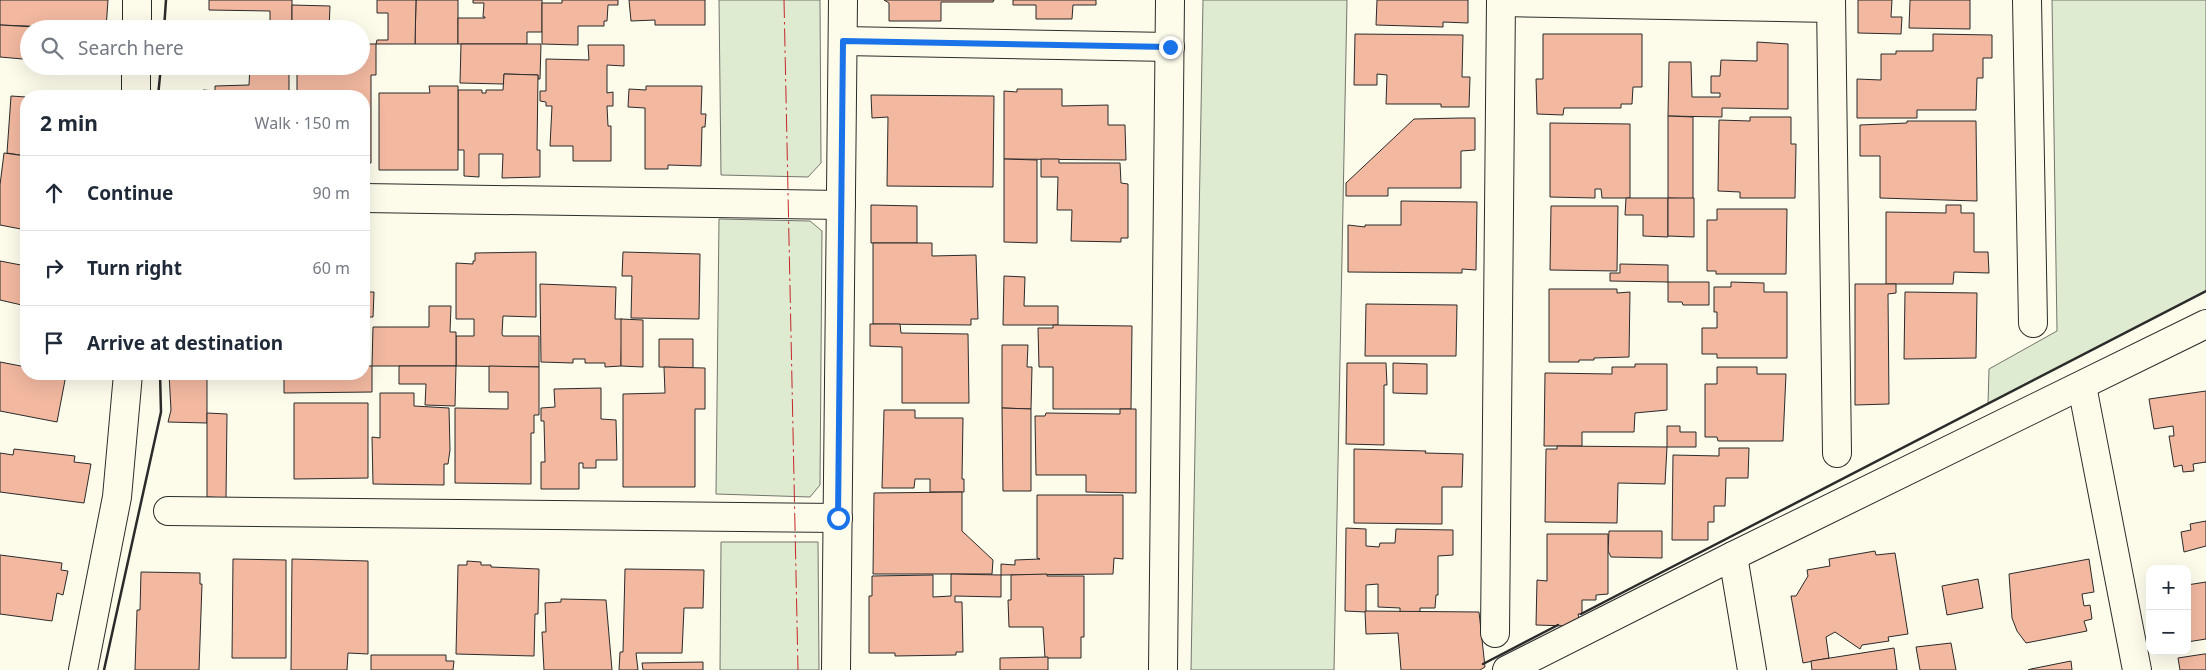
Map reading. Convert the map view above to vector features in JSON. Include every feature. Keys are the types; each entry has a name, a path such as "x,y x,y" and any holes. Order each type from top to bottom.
{"street":[{"path":"136,20 137,0"},
{"path":"836,670 844,0"},
{"path":"1163,670 1170,0"},
{"path":"2027,0 2033,322"},
{"path":"1495,633 1501,1 1831,4 1837,453"},
{"path":"843,41 1170,47"},
{"path":"136,75 136,90"},
{"path":"370,198 841,205"},
{"path":"1507,670 1733,556 2206,324"},
{"path":"83,670 117,497 127,380"},
{"path":"2082,386 2138,670"},
{"path":"168,511 838,518"},
{"path":"1733,556 1752,670"}],"green space":[{"path":"719,0 820,0 821,163 808,177 721,175"},
{"path":"1203,0 1347,0 1334,670 1191,670"},
{"path":"2052,0 2206,0 2206,291 1988,404 1989,369 2057,331"},
{"path":"719,219 810,221 822,231 820,485 810,497 716,494"},
{"path":"721,542 818,542 819,670 720,670"}],"building":[{"path":"0,0 108,0 107,20 20,20 20,26 0,25"},
{"path":"209,0 292,0 292,20 270,20 270,11 209,10"},
{"path":"377,0 416,0 415,44 376,44 377,40 388,40 388,13 377,13"},
{"path":"416,0 458,0 458,44 415,44"},
{"path":"473,0 542,0 542,32 527,32 527,44 458,44 458,18 485,18 483,17 484,3 473,3"},
{"path":"562,0 618,0 618,5 608,5 607,21 604,21 604,26 578,26 578,45 542,44 542,3 562,3"},
{"path":"629,0 705,0 705,25 655,25 655,20 631,21"},
{"path":"884,0 994,0 993,2 941,2 941,21 889,21 889,3"},
{"path":"1013,0 1096,0 1096,5 1073,5 1072,19 1036,19 1036,5 1013,5"},
{"path":"1377,0 1468,0 1468,23 1443,22 1443,27 1376,25"},
{"path":"1858,0 1892,0 1891,17 1902,17 1901,34 1858,33"},
{"path":"1910,0 1970,0 1970,29 1909,28"},
{"path":"292,5 330,6 329,20 292,20"},
{"path":"0,25 20,26 20,59 0,57"},
{"path":"1355,34 1463,35 1462,77 1470,77 1469,107 1441,107 1441,104 1386,104 1387,75 1377,74 1377,85 1354,85"},
{"path":"1543,34 1642,34 1642,87 1633,87 1632,104 1621,104 1621,108 1564,108 1563,115 1537,114 1536,79 1543,79"},
{"path":"1933,34 1992,35 1992,58 1983,58 1983,78 1977,78 1976,110 1917,110 1917,118 1857,118 1857,79 1881,80 1881,54 1896,54 1896,51 1933,51"},
{"path":"1757,42 1788,44 1788,109 1722,108 1722,117 1668,116 1669,62 1691,62 1692,97 1720,97 1720,93 1711,93 1711,76 1720,76 1721,60 1757,61"},
{"path":"370,44 376,44 376,75 371,75 371,163 370,90 297,90 297,75 370,75"},
{"path":"461,44 541,44 540,79 538,79 538,75 504,74 504,84 460,83"},
{"path":"588,45 624,45 624,66 607,65 607,93 613,92 613,106 607,106 608,126 611,126 611,161 573,161 573,146 550,146 552,106 546,106 546,102 540,101 540,91 546,91 546,59 589,60"},
{"path":"504,74 538,75 537,150 540,150 540,177 502,178 503,154 479,154 479,177 464,176 464,150 458,150 458,90 482,90 482,93 486,93 486,90 503,90"},
{"path":"250,75 289,75 289,90 215,90 215,86 249,85"},
{"path":"429,86 458,86 458,170 379,170 379,93 430,93"},
{"path":"646,86 702,86 701,114 706,114 705,127 702,127 701,166 668,165 668,169 645,169 645,108 628,107 629,89 646,90"},
{"path":"1017,89 1062,89 1062,106 1108,105 1108,125 1125,125 1126,160 1004,159 1004,91 1017,92"},
{"path":"871,95 994,96 993,187 887,186 888,117 872,118"},
{"path":"11,96 20,97 20,155 7,153"},
{"path":"1668,116 1693,117 1693,199 1668,198"},
{"path":"1750,117 1791,117 1791,144 1796,144 1795,198 1740,198 1740,192 1718,191 1719,120 1750,121"},
{"path":"1475,118 1475,150 1461,151 1461,188 1388,188 1388,196 1346,196 1346,183 1414,119"},
{"path":"1907,121 1976,121 1977,201 1880,198 1880,156 1860,156 1860,125 1907,123"},
{"path":"1550,123 1630,124 1630,198 1602,198 1601,189 1595,189 1595,198 1550,197"},
{"path":"4,153 20,155 20,229 0,225 0,185"},
{"path":"1004,159 1037,160 1037,243 1004,242"},
{"path":"1041,159 1059,159 1059,163 1120,163 1121,183 1128,184 1128,238 1121,238 1121,242 1071,241 1072,210 1057,210 1058,177 1041,177"},
{"path":"1626,198 1668,198 1668,237 1643,236 1643,215 1625,215"},
{"path":"1668,198 1694,198 1694,237 1668,236"},
{"path":"1401,201 1477,202 1476,270 1462,269 1462,273 1348,272 1348,225 1365,227 1365,225 1401,225"},
{"path":"871,205 917,206 917,243 871,243"},
{"path":"1946,205 1961,205 1961,213 1974,213 1974,252 1988,252 1989,273 1954,272 1953,284 1886,284 1886,212 1946,213"},
{"path":"1551,206 1618,206 1617,271 1550,270"},
{"path":"1717,209 1787,209 1786,274 1716,274 1716,271 1707,271 1707,220 1717,220"},
{"path":"873,243 932,243 932,256 976,255 978,319 971,319 971,325 873,324"},
{"path":"536,252 536,317 503,316 502,334 503,336 539,336 539,367 456,366 456,336 474,336 474,319 456,319 456,263 473,264 475,253"},
{"path":"623,252 700,254 699,319 631,318 632,276 622,276"},
{"path":"0,261 20,265 20,305 0,300"},
{"path":"1620,264 1668,265 1668,282 1610,281 1610,273 1620,273"},
{"path":"1004,276 1025,277 1024,306 1058,306 1058,325 1003,325"},
{"path":"1668,282 1709,282 1709,305 1683,305 1682,302 1668,302"},
{"path":"1731,282 1764,283 1764,292 1787,292 1787,358 1717,358 1717,354 1702,354 1702,328 1717,328 1717,312 1714,312 1714,287 1731,287"},
{"path":"540,284 616,287 615,319 622,319 621,366 605,367 605,363 585,363 585,359 573,359 573,363 541,362"},
{"path":"1855,284 1896,284 1896,293 1888,294 1889,404 1855,405"},
{"path":"1549,289 1617,289 1617,293 1630,292 1629,357 1594,358 1594,360 1579,360 1579,362 1549,362"},
{"path":"370,292 374,292 373,317 370,317"},
{"path":"1905,292 1977,293 1976,358 1904,359"},
{"path":"1366,304 1457,305 1456,356 1365,356"},
{"path":"429,306 451,306 450,332 456,332 456,366 372,366 373,327 429,327"},
{"path":"621,319 643,320 643,367 621,366"},
{"path":"870,324 900,324 901,333 968,334 969,403 902,403 902,347 870,346"},
{"path":"1053,325 1132,326 1131,409 1053,409 1053,367 1039,367 1038,328 1053,328"},
{"path":"659,339 693,339 693,368 659,367"},
{"path":"1002,345 1028,345 1027,367 1032,367 1031,409 1002,408"},
{"path":"0,362 20,366 20,380 65,380 57,422 0,411"},
{"path":"1347,363 1386,363 1387,385 1384,385 1384,445 1346,444"},
{"path":"1393,363 1427,364 1427,394 1393,393"},
{"path":"1635,364 1667,364 1667,410 1635,413 1634,432 1582,432 1582,446 1544,446 1545,373 1612,374 1612,367 1635,367"},
{"path":"370,366 372,366 372,392 284,393 284,380 370,380"},
{"path":"399,366 456,366 455,406 425,405 426,384 399,384"},
{"path":"489,366 539,367 539,415 534,415 534,433 531,433 531,484 455,483 455,408 508,409 508,392 489,392"},
{"path":"664,367 705,368 705,409 695,409 695,487 623,487 623,394 665,393"},
{"path":"1717,367 1757,367 1757,374 1786,374 1783,441 1718,441 1717,437 1705,437 1705,384 1717,384"},
{"path":"169,380 207,380 207,423 168,422 171,410"},
{"path":"601,388 601,419 616,420 617,460 596,460 596,468 583,468 583,463 579,463 579,489 541,489 541,462 545,462 544,421 541,421 541,408 555,407 554,389"},
{"path":"2206,391 2206,462 2193,464 2194,471 2183,472 2182,465 2174,467 2169,436 2174,436 2173,426 2154,429 2149,399"},
{"path":"380,393 414,393 414,406 449,408 450,450 448,464 444,464 444,485 373,484 372,437 380,438"},
{"path":"294,403 368,403 368,478 294,479"},
{"path":"1002,408 1031,409 1031,491 1003,491"},
{"path":"1120,409 1136,409 1136,493 1086,492 1086,475 1036,475 1035,416 1045,416 1046,413 1120,414"},
{"path":"884,410 915,410 915,418 963,418 962,479 964,479 964,492 930,492 930,479 915,479 914,488 882,488"},
{"path":"207,413 227,414 226,498 207,497"},
{"path":"1667,426 1680,426 1680,432 1696,432 1696,447 1667,447"},
{"path":"1557,446 1667,447 1665,484 1618,483 1617,523 1545,522 1546,449 1557,449"},
{"path":"1719,448 1749,448 1748,478 1726,478 1725,506 1714,506 1714,522 1708,522 1708,540 1672,540 1673,455 1719,456"},
{"path":"14,449 75,456 74,462 91,464 84,503 0,492 0,453 13,455"},
{"path":"1354,449 1463,454 1462,487 1442,487 1442,524 1354,523"},
{"path":"962,492 962,531 993,560 992,574 873,574 874,493"},
{"path":"1037,495 1123,495 1123,559 1114,558 1113,574 1001,575 1001,564 1015,565 1015,560 1040,559 1037,558"},
{"path":"2206,521 2206,546 2184,552 2181,532 2191,530 2190,524"},
{"path":"1346,528 1366,529 1366,546 1379,547 1380,543 1395,543 1396,529 1453,530 1453,555 1438,556 1438,595 1436,595 1435,608 1420,608 1420,612 1400,612 1400,608 1378,607 1378,584 1366,585 1366,612 1345,611"},
{"path":"1609,531 1662,531 1662,558 1611,557 1608,551"},
{"path":"1547,534 1608,534 1608,594 1596,595 1596,600 1582,600 1582,614 1578,614 1579,618 1568,626 1536,625 1537,580 1547,581"},
{"path":"1875,551 1876,555 1895,553 1908,634 1888,637 1889,641 1862,645 1860,649 1835,632 1826,637 1829,658 1803,663 1791,596 1796,596 1808,576 1807,570 1830,566 1829,559"},
{"path":"0,555 62,563 61,570 68,571 63,595 57,593 52,621 0,614"},
{"path":"233,559 286,560 286,658 232,658"},
{"path":"292,559 368,561 368,654 348,653 347,670 291,670"},
{"path":"2089,559 2094,592 2082,594 2084,606 2090,605 2092,619 2084,621 2087,631 2026,643 2017,631 2012,618 2009,574"},
{"path":"467,561 481,562 481,565 491,565 491,567 539,569 538,614 535,614 534,656 456,654 458,565 467,565"},
{"path":"625,569 704,570 703,608 684,608 682,653 636,653 638,670 619,670 620,652 623,652"},
{"path":"141,572 200,573 200,584 202,584 199,670 135,670 137,610 140,610"},
{"path":"951,574 1001,575 1001,597 955,596 955,602 962,602 963,652 956,652 956,655 895,656 895,653 869,653 869,596 872,596 872,576 933,575 933,597 951,596"},
{"path":"1047,574 1047,576 1084,576 1084,637 1081,637 1081,658 1045,658 1043,627 1009,627 1008,600 1011,600 1011,575"},
{"path":"1978,579 1983,608 1947,615 1942,586"},
{"path":"2206,582 2206,639 2191,641 2191,610 2191,584"},
{"path":"561,599 606,600 612,670 544,670 542,632 546,632 545,603 561,602"},
{"path":"1365,611 1479,612 1485,667 1480,670 1401,670 1398,633 1366,634"},
{"path":"1951,643 1956,670 1920,670 1916,647"},
{"path":"1894,648 1897,670 1812,670 1811,661"},
{"path":"2206,654 2206,670 2180,670 2178,658"},
{"path":"371,655 446,655 446,661 454,661 453,670 371,670"},
{"path":"1048,657 1048,670 1000,670 1000,658"},
{"path":"2071,661 2072,670 2028,670 2031,669"},
{"path":"703,662 703,670 643,670 642,663"}],"wall":[{"path":"165,20 166,0"},
{"path":"159,90 160,75"},
{"path":"1581,614 2206,291"},
{"path":"104,670 161,412 160,380"},
{"path":"1483,664 1558,625"}],"power":[{"path":"784,0 798,670"}],"route":[{"path":"838,518 843,41 1170,47"}]}
